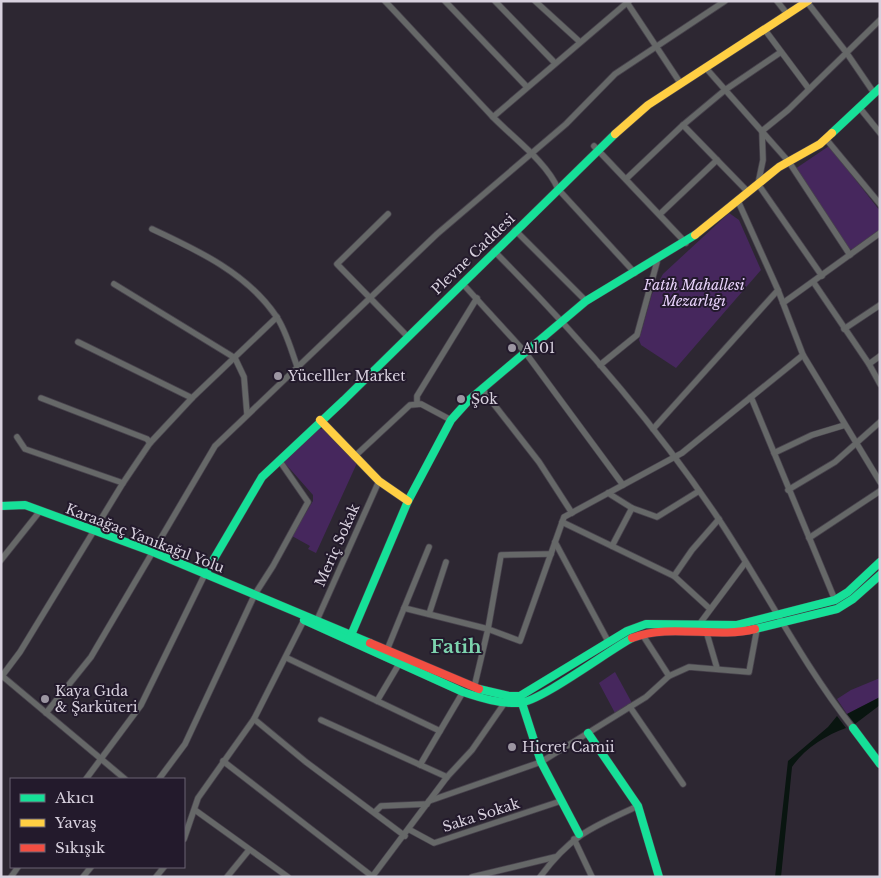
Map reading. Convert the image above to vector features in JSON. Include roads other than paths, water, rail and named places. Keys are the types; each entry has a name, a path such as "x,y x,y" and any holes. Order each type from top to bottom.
{"street":[{"path":"385,1 492,117 531,154 558,189 635,273"},
{"path":"445,1 527,87"},
{"path":"495,1 554,62"},
{"path":"535,1 580,42"},
{"path":"46,713 90,657 215,446 436,234 566,124 615,74 726,1"},
{"path":"777,1 788,15"},
{"path":"492,117 554,62 627,2 681,84"},
{"path":"350,638 408,501 451,420 482,389 562,320 586,302 657,262 686,243 758,184 826,139 877,91 807,2"},
{"name":"Plevne Caddesi","path":"205,574 262,477 320,420 344,400 558,189 596,147 648,105 807,2"},
{"path":"822,276 758,184 763,160 762,132 880,20"},
{"path":"765,30 809,89"},
{"path":"626,179 683,125 725,90 781,52"},
{"path":"705,67 789,162 850,255"},
{"path":"859,107 880,133"},
{"path":"683,125 748,192"},
{"path":"826,139 880,204"},
{"path":"596,147 686,243"},
{"path":"660,214 717,160"},
{"path":"738,200 778,290 803,355 880,482"},
{"path":"388,214 337,264 407,336"},
{"path":"152,229 202,252 254,288 277,317 297,366"},
{"path":"515,230 586,302"},
{"path":"772,297 782,300 814,282 880,233"},
{"path":"494,251 562,320 676,456 719,519 780,619 842,714 880,764"},
{"path":"600,365 637,335 657,262"},
{"path":"462,282 525,352 623,485"},
{"path":"814,282 869,364 880,384"},
{"path":"114,284 235,358 244,377 247,414"},
{"path":"653,429 778,290"},
{"path":"417,404 417,396 477,298"},
{"path":"844,329 880,305"},
{"path":"124,778 2,675 20,652 123,483 150,443 192,398 277,317"},
{"path":"78,342 192,398"},
{"path":"404,608 488,629 520,641 564,517 676,456 803,355"},
{"path":"869,364 880,356"},
{"path":"482,389 539,462 572,513"},
{"path":"751,397 835,600"},
{"path":"41,398 139,436 150,443"},
{"path":"354,457 403,410 417,404 451,420"},
{"path":"320,420 379,482 408,501"},
{"path":"788,490 835,462 855,442 880,422"},
{"path":"774,453 812,435 845,424"},
{"path":"17,437 25,449 123,483"},
{"path":"160,778 185,744 255,594 273,566 308,502 279,460"},
{"name":"Meriç Sokak","path":"317,620 379,482"},
{"path":"608,493 632,508 656,517 700,491"},
{"path":"809,538 880,491"},
{"name":"Karaağaç Yanıkağıl Yolu","path":"1,506 25,505 94,532 153,552 279,605"},
{"path":"612,546 632,508"},
{"path":"1,560 40,511"},
{"path":"674,576 692,550 719,519"},
{"path":"562,522 674,576 709,608"},
{"path":"555,542 610,643"},
{"path":"387,650 429,547"},
{"path":"474,688 488,629 501,555 551,554"},
{"path":"429,614 446,562"},
{"path":"279,605 317,620 399,664 463,692 488,700 521,700 548,690 631,638 647,632 738,633 835,600 848,592 880,562"},
{"path":"698,626 709,608 746,563"},
{"path":"87,778 141,705 205,574"},
{"path":"521,700 627,631 646,624 737,625 837,609 853,599 880,575"},
{"path":"279,605 304,620 387,650 474,688 508,699"},
{"path":"186,827 195,810 198,798 254,719 287,658 304,620"},
{"path":"375,812 381,806 428,803 541,762 646,697 669,676 688,667 749,672 757,628"},
{"path":"642,634 669,676"},
{"path":"708,634 717,668"},
{"path":"287,658 440,731"},
{"path":"377,701 399,664"},
{"path":"420,765 463,692"},
{"path":"223,761 372,877 410,830 447,777 472,750 508,699"},
{"path":"521,700 541,762 577,836 592,877"},
{"path":"630,707 683,784"},
{"path":"254,719 306,762 405,836"},
{"path":"320,720 447,777"},
{"path":"588,733 638,806 659,877"},
{"name":"Saka Sokak","path":"410,830 434,843 561,801"},
{"path":"540,877 555,857 577,836 638,806"},
{"path":"195,810 288,877"},
{"path":"227,877 249,850"},
{"path":"472,877 555,857"}],"place":[{"name":"A101","path":"512,348"},
{"name":"Yücelller Market","path":"278,376"},
{"name":"Şok","path":"461,399"},
{"name":"Kaya Gıda & Şarküteri","path":"45,699"},
{"name":"Hicret Camii","path":"512,747"}],"district":[{"name":"Fatih","path":"456,646"}],"park label":[{"name":"Fatih Mahallesi Mezarlığı","path":"694,294"}]}
